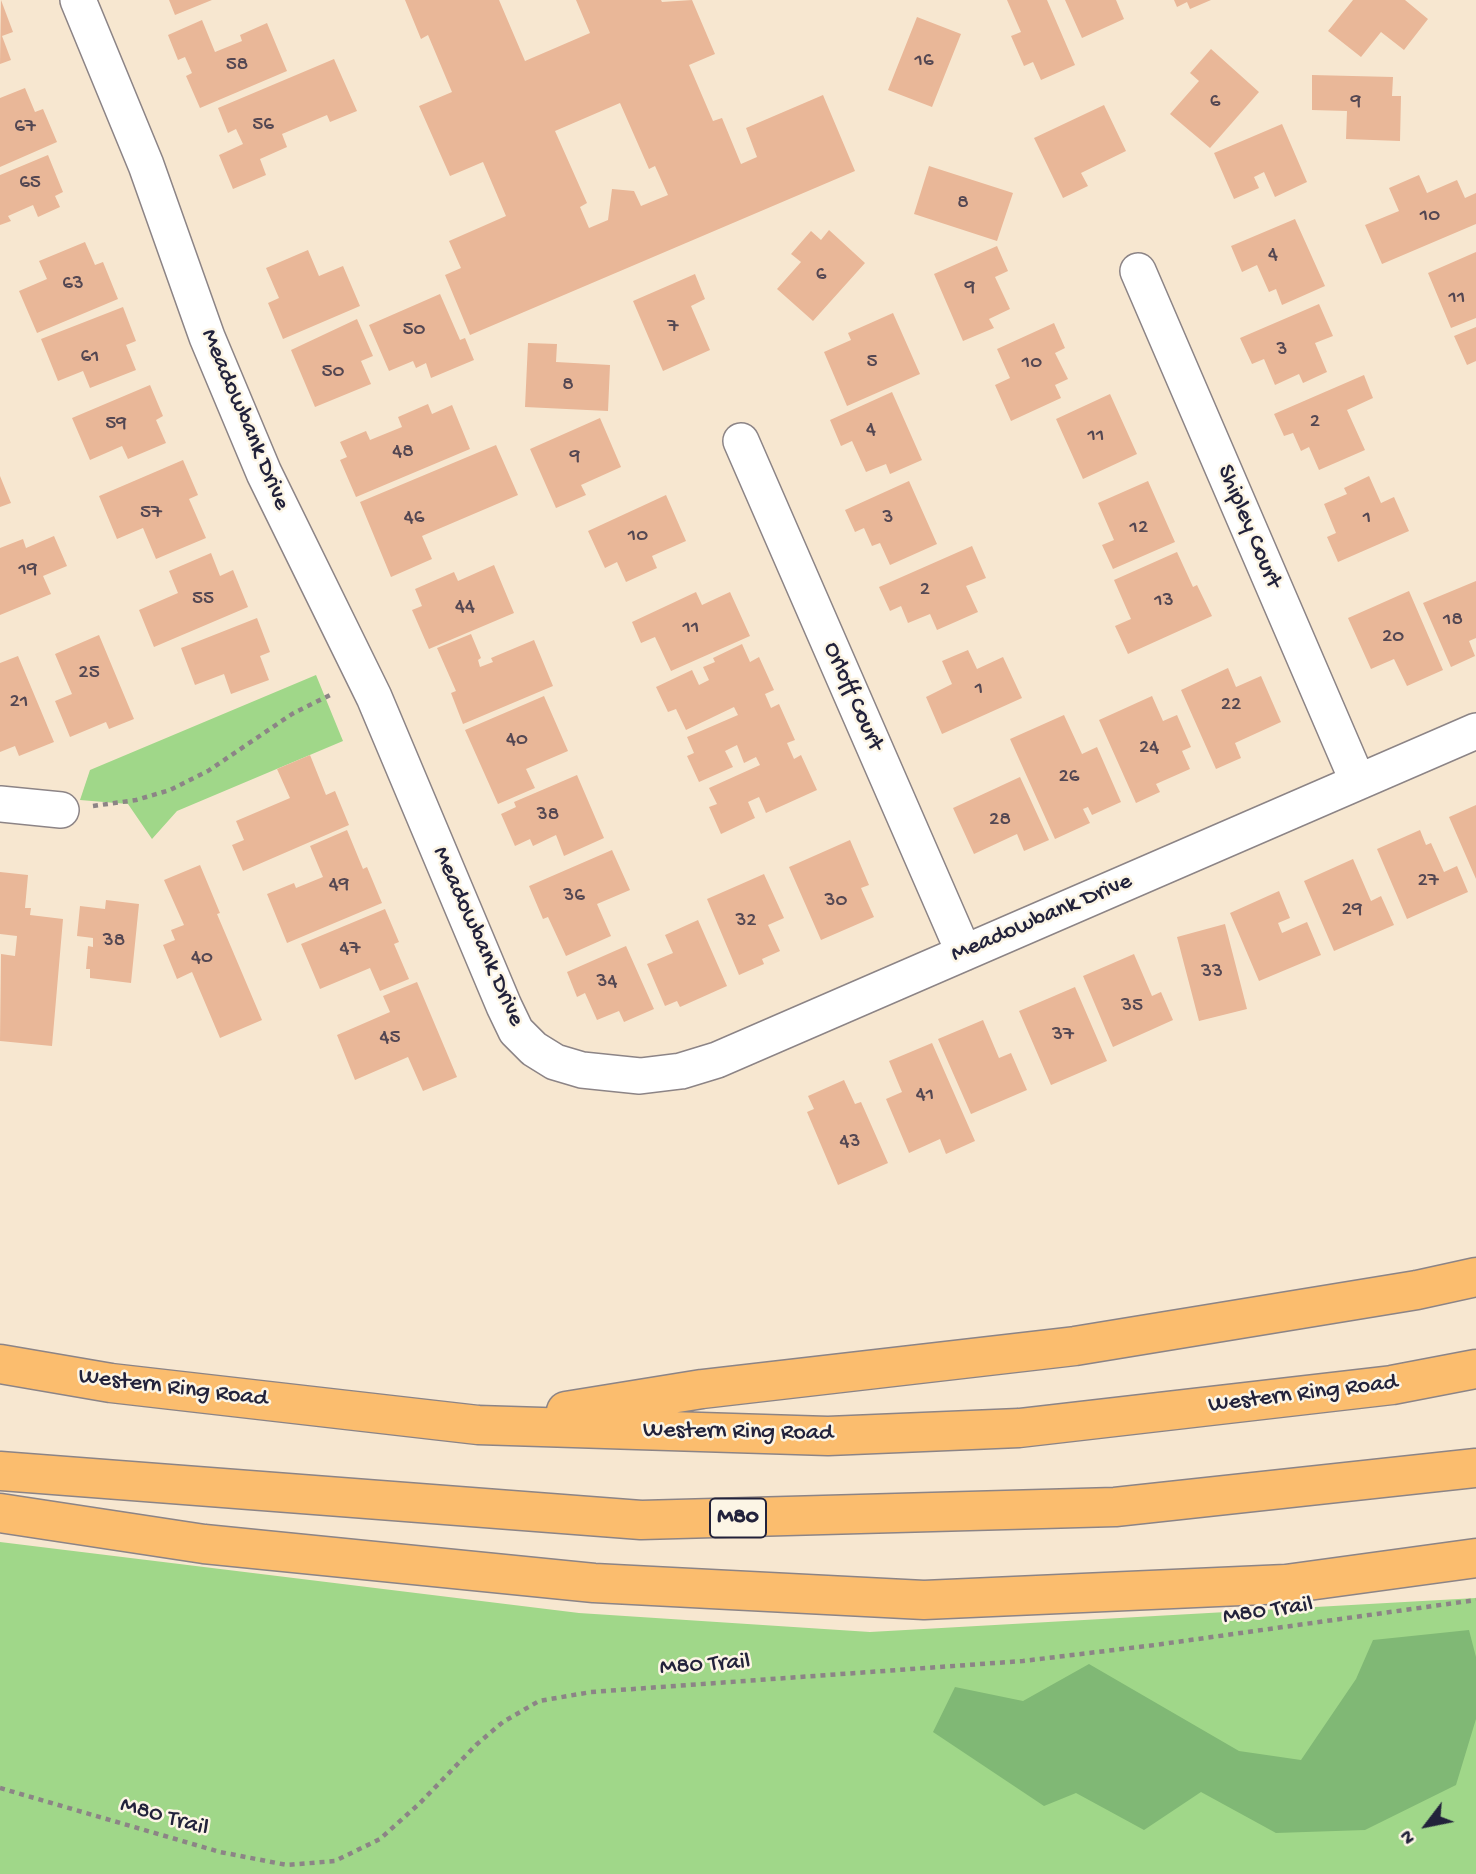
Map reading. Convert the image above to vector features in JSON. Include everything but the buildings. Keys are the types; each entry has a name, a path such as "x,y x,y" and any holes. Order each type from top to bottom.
{"highway":[{"path":"478,1425 702,1389 1075,1346 1417,1290 1476,1277"},
{"name":"Western Ring Road","path":"0,1364 111,1383 478,1425 828,1436 1019,1428 1392,1385 1476,1369"},
{"name":"M80","path":"0,1471 641,1520 1115,1507 1476,1468"},
{"path":"0,1513 204,1544 594,1583 924,1600 1286,1584 1476,1558"}],"street":[{"name":"Meadowbank Drive","path":"78,0 146,164 207,337 264,473 374,697 516,1031 534,1049 555,1062 582,1070 640,1076 681,1072 717,1060 1476,731"},
{"name":"Shipley Court","path":"1138,271 1358,782"},
{"name":"Orloff Court","path":"741,441 964,953"},
{"path":"0,804 61,810"}],"path":[{"path":"61,810 136,800 170,790 208,771 292,714 330,695"},
{"name":"M80 Trail","path":"0,1788 219,1852 287,1865 335,1861 380,1839 420,1803 476,1745 503,1722 539,1701 591,1692 1023,1661 1476,1600"}],"green space":[{"path":"316,675 343,741 177,811 152,839 128,804 80,800 90,770"},
{"path":"0,1542 579,1613 870,1632 1476,1598 1476,1874 0,1874"},
{"path":"1469,1630 1476,1657 1476,1719 1456,1785 1365,1830 1276,1833 1201,1792 1144,1830 1076,1793 1044,1806 933,1732 955,1687 1023,1701 1089,1664 1239,1751 1301,1760 1356,1679 1373,1640"}]}
